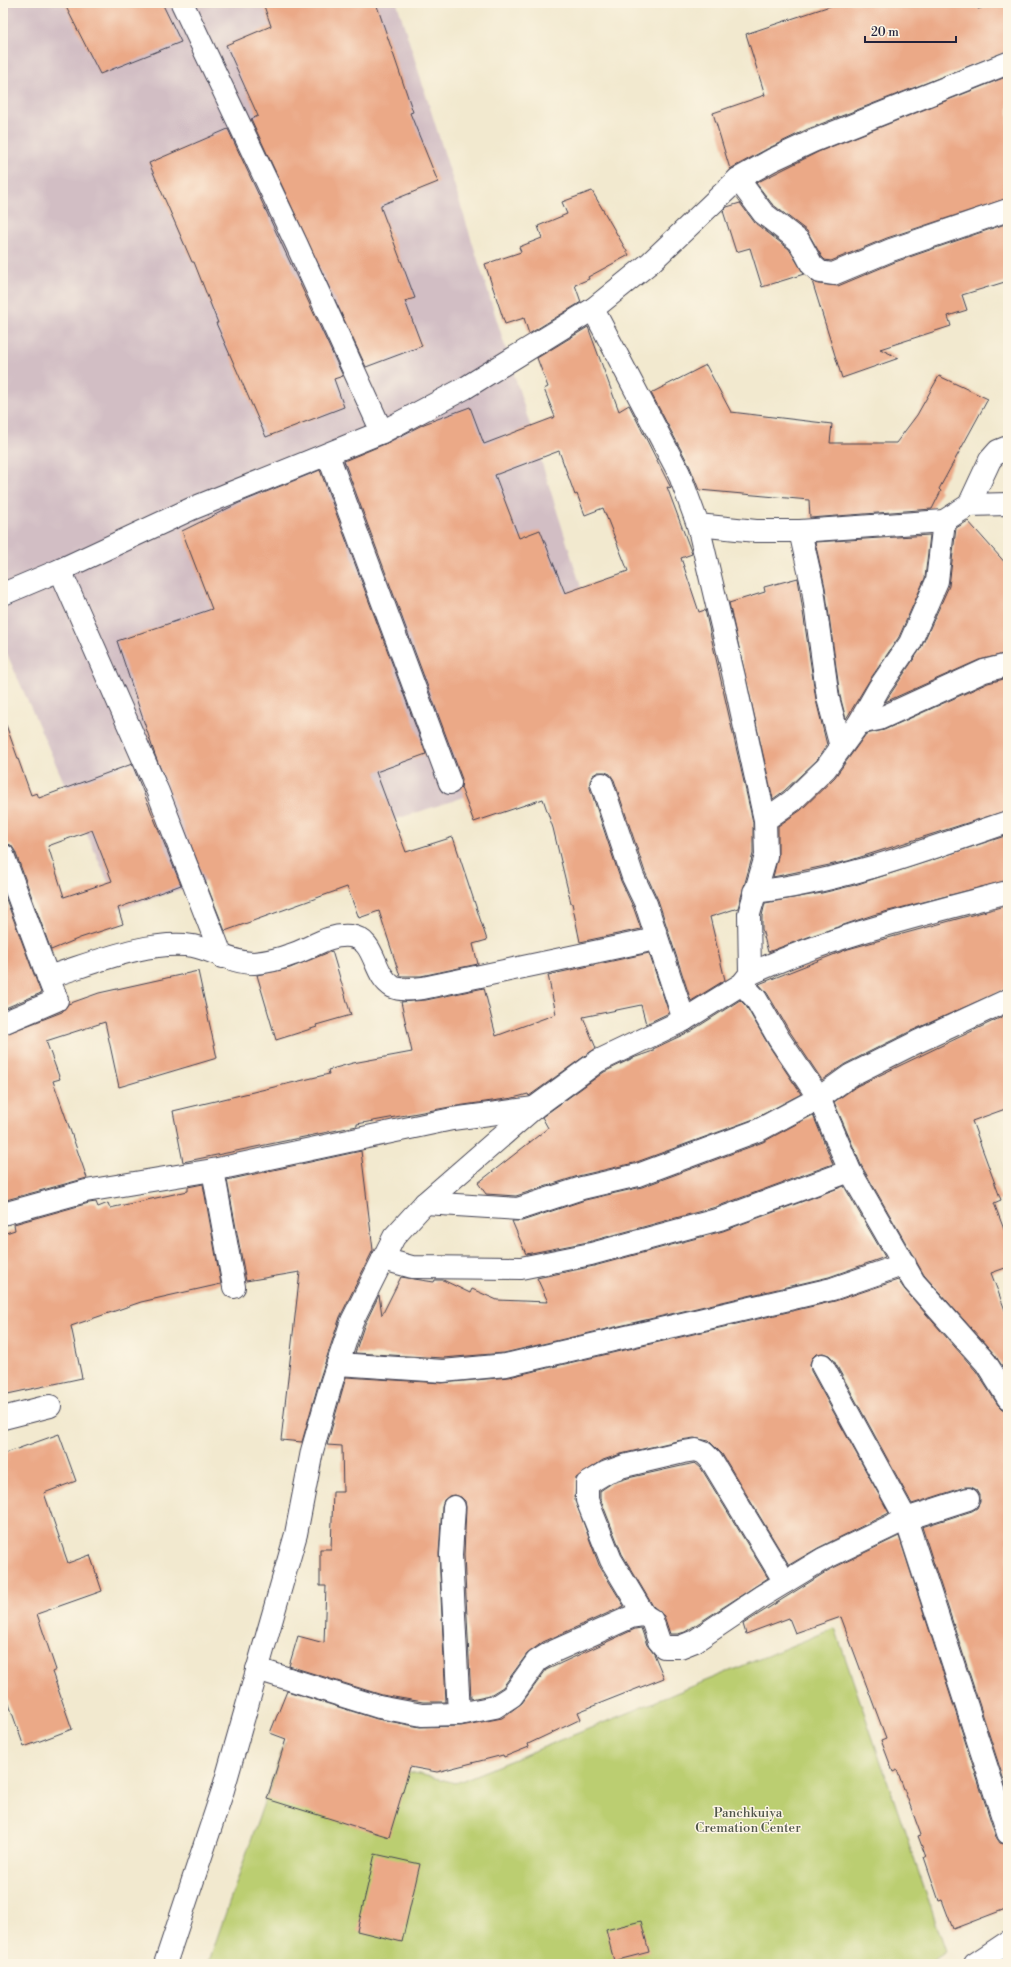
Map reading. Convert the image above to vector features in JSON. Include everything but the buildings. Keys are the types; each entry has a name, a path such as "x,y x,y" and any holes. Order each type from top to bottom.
{"street":[{"path":"182,3 292,236 382,432"},
{"path":"3,594 60,570 191,509 382,432 465,388 593,309 651,262 738,179 772,160 813,141 1008,63"},
{"path":"738,179 763,213 799,241 812,265 820,272 826,274 833,274 891,250 1008,210"},
{"path":"593,309 679,473 698,525 734,677 765,820 766,856 754,892 749,914 746,979 779,1039 819,1098 850,1171 914,1282 986,1362 1008,1398"},
{"path":"969,505 990,460 998,451 1008,448"},
{"path":"328,455 450,783"},
{"path":"698,525 756,530 800,531 944,521 969,505 1008,504"},
{"path":"765,820 792,801 826,768 859,723 879,688 910,644 937,581 944,521"},
{"path":"800,531 813,590 828,698 841,747"},
{"path":"60,570 158,792 222,957"},
{"path":"859,723 879,719 984,671 1008,665"},
{"path":"602,784 633,877 646,904 656,939 684,1020"},
{"path":"754,892 794,888 872,868 1008,822"},
{"path":"3,855 57,1000 3,1023"},
{"path":"165,1964 223,1790 296,1534 312,1451 338,1364 352,1321 394,1237 425,1203 534,1108 598,1061 684,1020 746,979 777,961 894,923 1008,892"},
{"path":"48,977 147,947 169,945 193,946 222,957 254,962 290,955 332,936 351,936 366,943 384,978 393,987 406,990 423,988 656,939"},
{"path":"425,1203 518,1209 582,1188 638,1175 758,1130 819,1098 851,1075 917,1042 1008,1000"},
{"path":"3,1214 86,1191 213,1170 452,1119 534,1108"},
{"path":"213,1170 234,1287"},
{"path":"383,1259 412,1267 521,1268 591,1254 720,1219 850,1171"},
{"path":"338,1364 443,1372 506,1365 832,1289 905,1264"},
{"path":"822,1365 906,1519 1008,1833"},
{"path":"3,1418 50,1406"},
{"path":"785,1582 711,1460 704,1453 696,1450 607,1472 587,1484 587,1500 611,1560 644,1615 652,1620 659,1641 664,1647 680,1646 695,1642 785,1582 823,1559 906,1519 968,1499"},
{"path":"454,1507 451,1555 459,1714"},
{"path":"257,1669 379,1708 422,1715 459,1714 495,1707 512,1696 537,1661 550,1653 631,1617 644,1615"},
{"path":"974,1964 1008,1942"}],"shaded area":[{"path":"3,3 397,3 630,743 120,909 3,645"}],"green space":[{"name":"Panchkuiya Cremation Center","path":"835,1628 946,1952 928,1964 208,1964 285,1742 456,1783"}]}
